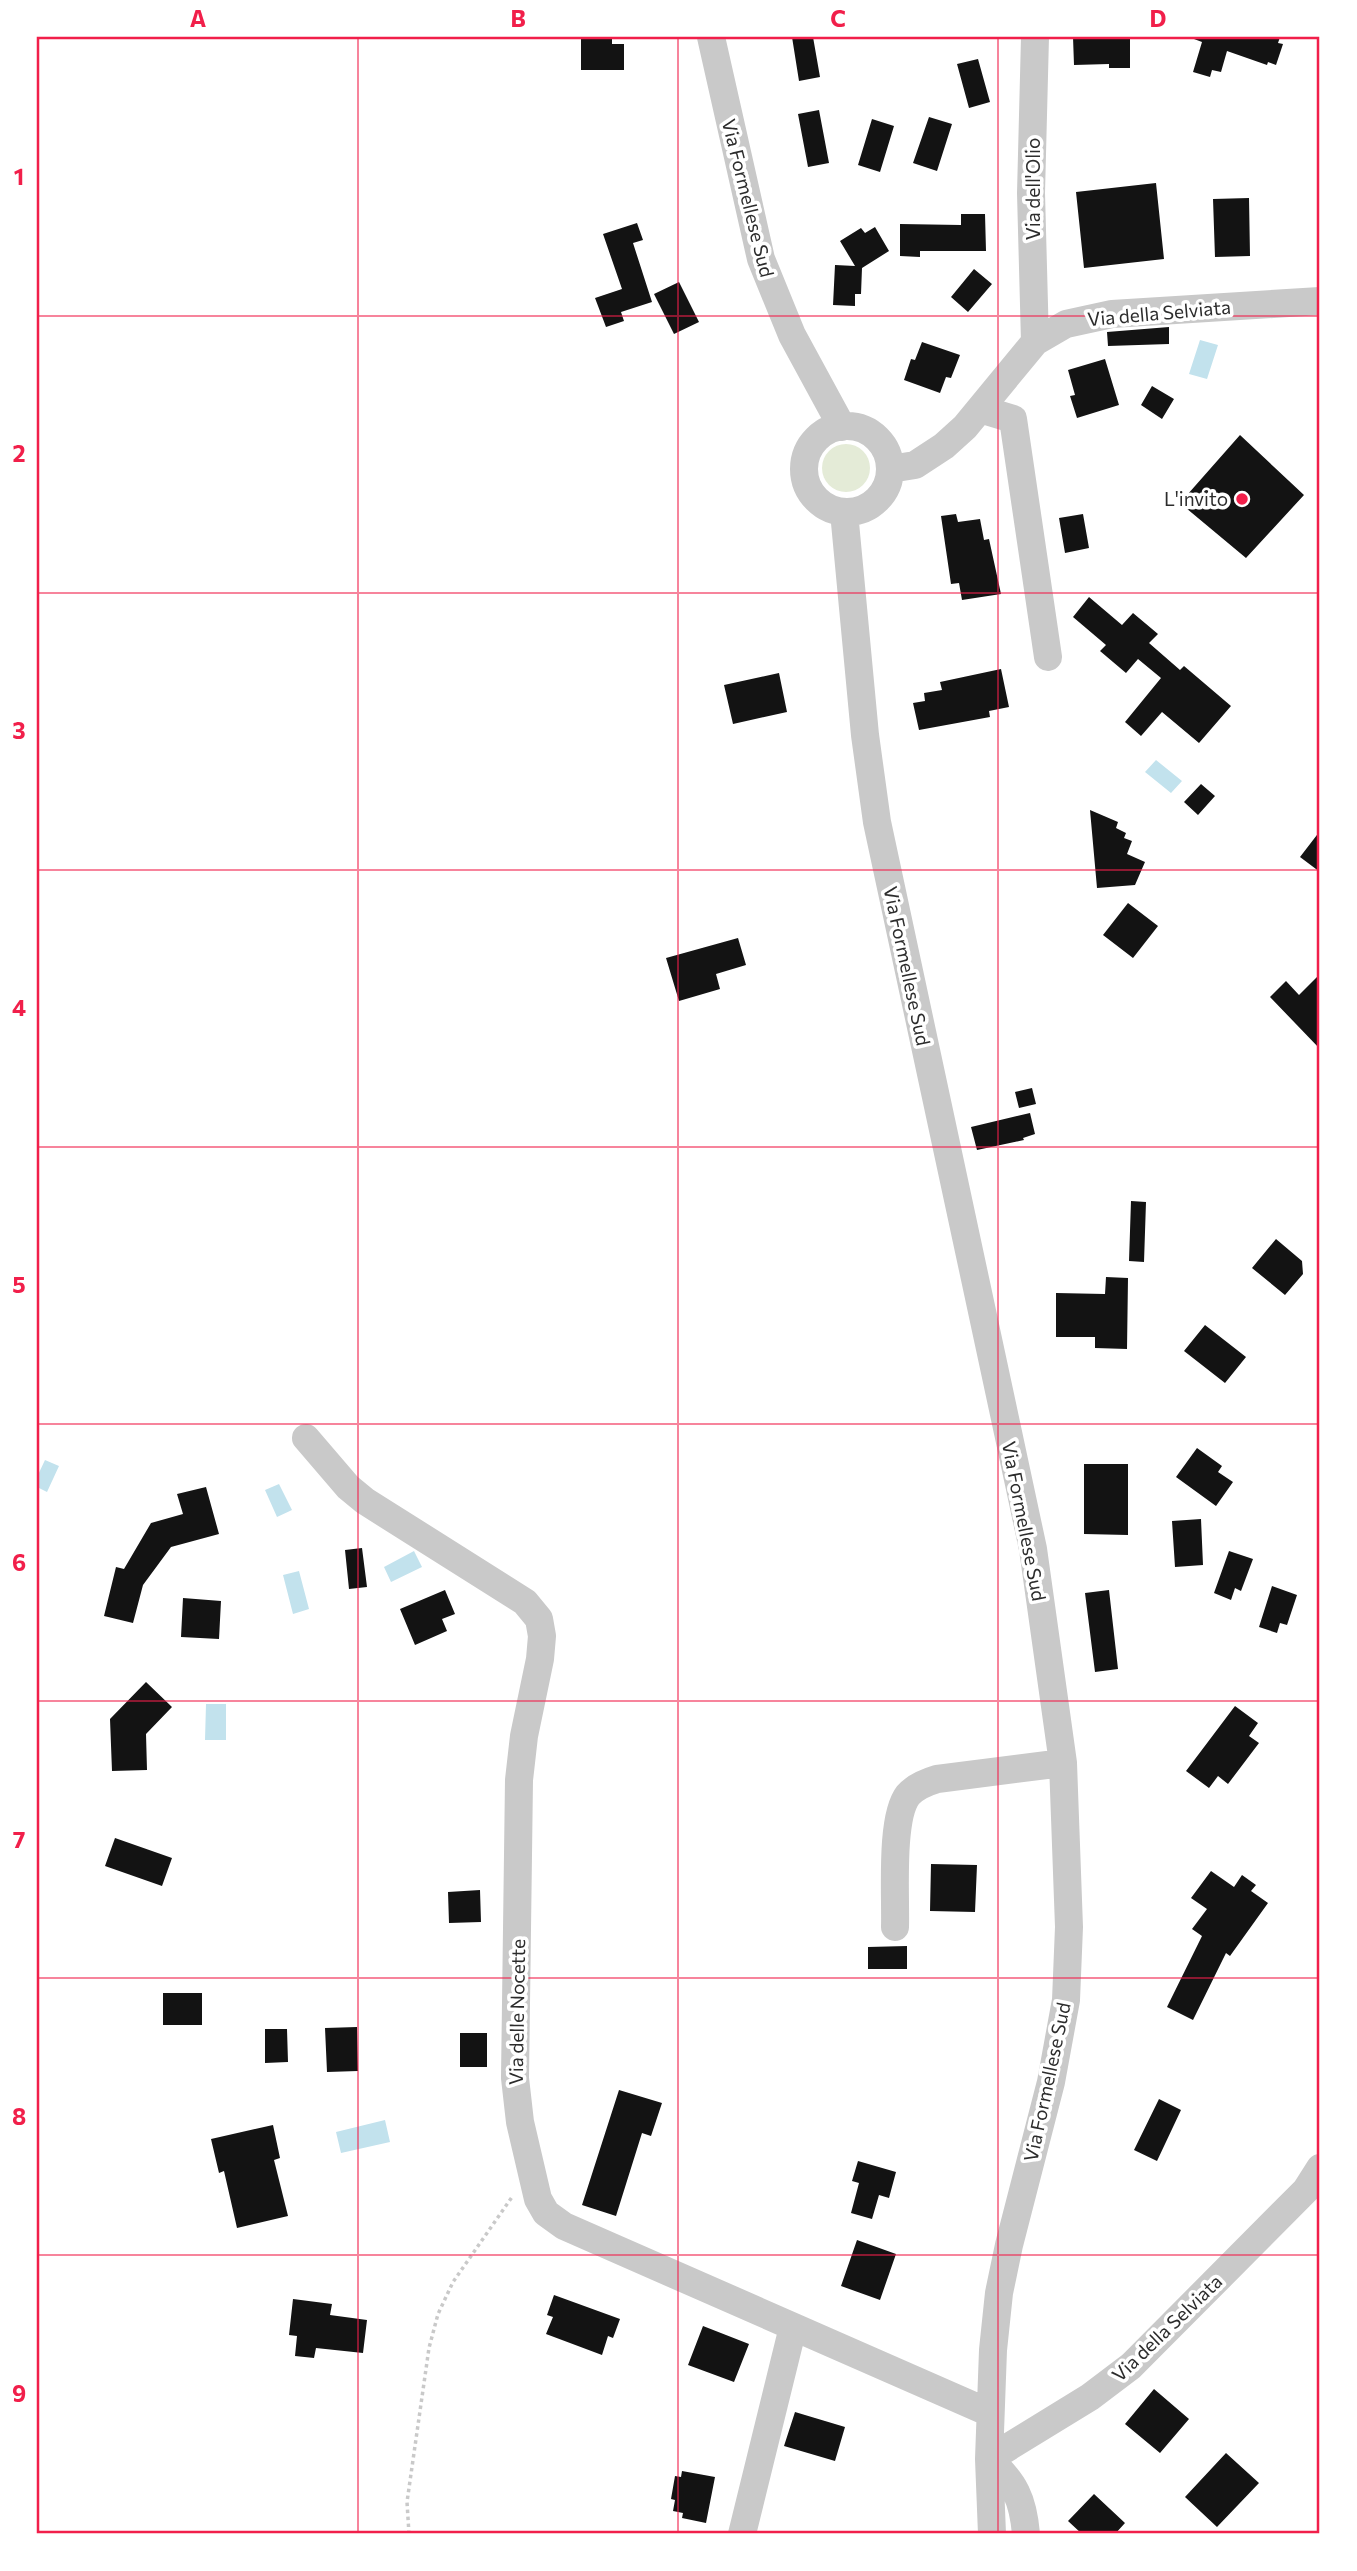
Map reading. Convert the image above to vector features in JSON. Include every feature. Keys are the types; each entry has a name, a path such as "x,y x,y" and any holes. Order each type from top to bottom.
{"street":[{"name":"Via Formellese Sud","path":"711,37 761,259 786,323 842,427"},
{"name":"Via dell'Olio","path":"1035,37 1031,193 1035,342"},
{"name":"Via della Selviata","path":"890,469 915,465 954,438 1035,342 1066,324 1104,315 1320,301"},
{"path":"1012,371 1013,419 1048,657"},
{"path":"980,410 1013,419"},
{"path":"842,427 870,433 881,443 890,469 888,483 871,505 858,511 844,512 830,509 819,502 810,491 804,471 808,450 816,439 828,430 842,427"},
{"name":"Via Formellese Sud","path":"844,512 864,735 879,833 1033,1549 1063,1763 1069,1927 1066,2000 1051,2082 1002,2277 993,2350 990,2413 992,2534"},
{"name":"Via delle Nocette","path":"306,1438 340,1479 365,1501 518,1597 530,1607 541,1626 540,1659 522,1749 518,1820 515,2078 520,2122 541,2206 555,2221 990,2413"},
{"path":"895,1927 896,1845 901,1810 908,1795 919,1786 937,1779 1063,1763"},
{"name":"Via della Selviata","path":"989,2459 1090,2397 1139,2359 1306,2190 1320,2168"},
{"path":"742,2534 793,2327"},
{"path":"989,2459 1007,2477 1018,2494 1026,2534"}],"path":[{"path":"409,2534 407,2502 429,2348 438,2314 453,2282 531,2170"}],"green space":[{"path":"846,444 863,451 870,468 863,485 846,492 829,485 822,468 829,451"}],"water":[{"path":"1200,340 1218,345 1207,379 1189,374"},
{"path":"1156,760 1182,781 1171,793 1145,772"},
{"path":"45,1460 59,1466 47,1492 37,1487 37,1477"},
{"path":"279,1484 292,1510 277,1517 265,1490"},
{"path":"414,1551 422,1567 391,1582 384,1567"},
{"path":"299,1571 309,1609 293,1614 283,1575"},
{"path":"206,1704 226,1704 226,1740 205,1740"},
{"path":"385,2120 390,2142 341,2153 336,2132"}],"building":[{"path":"581,37 612,37 612,44 624,44 624,70 581,70"},
{"path":"792,37 813,37 820,77 799,81"},
{"path":"1073,37 1130,37 1130,68 1109,68 1109,64 1074,65"},
{"path":"1280,37 1278,43 1283,44 1276,65 1268,62 1267,65 1227,51 1221,72 1212,70 1210,77 1193,72 1202,42 1194,39"},
{"path":"978,59 990,102 969,108 957,64"},
{"path":"819,110 829,163 808,167 798,114"},
{"path":"929,117 952,124 937,171 913,163"},
{"path":"872,119 894,126 880,172 858,165"},
{"path":"1156,183 1164,259 1084,268 1076,192"},
{"path":"1249,198 1250,256 1215,257 1213,199"},
{"path":"961,214 985,214 986,251 920,251 920,257 900,256 900,224 961,225"},
{"path":"637,223 643,240 633,243 652,302 621,312 624,321 606,327 595,298 622,289 603,234"},
{"path":"875,227 889,251 862,268 861,294 855,294 855,306 833,305 835,265 855,266 840,241 861,228 865,233"},
{"path":"974,269 992,284 968,312 951,297"},
{"path":"679,282 699,322 674,334 654,294"},
{"path":"1169,327 1169,344 1108,346 1107,332"},
{"path":"922,342 960,355 951,378 946,377 940,393 904,380 911,359 915,360"},
{"path":"1105,359 1119,405 1077,418 1070,396 1075,395 1068,370"},
{"path":"1152,386 1174,399 1162,419 1141,405"},
{"name":"L'invito","path":"1240,435 1304,495 1246,558 1180,503"},
{"path":"956,514 958,522 980,519 984,540 989,539 1001,594 962,600 959,583 951,584 941,516"},
{"path":"1083,514 1089,548 1065,553 1059,518"},
{"path":"1089,597 1122,625 1133,613 1158,634 1149,643 1180,670 1184,666 1231,706 1199,743 1162,712 1141,736 1125,722 1161,678 1138,659 1126,673 1100,651 1106,645 1073,617"},
{"path":"1001,669 1009,707 989,711 990,717 919,730 913,703 925,701 924,693 942,690 940,682"},
{"path":"779,673 787,712 733,724 724,685"},
{"path":"1201,784 1215,796 1198,815 1184,802"},
{"path":"1090,810 1118,822 1116,828 1126,833 1124,838 1132,841 1127,854 1145,862 1135,885 1097,888"},
{"path":"1320,831 1320,872 1300,857"},
{"path":"1128,903 1158,926 1133,958 1103,935"},
{"path":"738,938 746,965 716,974 720,989 679,1001 666,958"},
{"path":"1320,974 1320,1049 1270,997 1286,981 1299,995"},
{"path":"1032,1088 1036,1104 1019,1108 1015,1092"},
{"path":"1030,1113 1035,1134 1023,1138 1024,1140 977,1150 971,1127"},
{"path":"1131,1201 1146,1202 1144,1262 1129,1261"},
{"path":"1276,1239 1302,1261 1303,1274 1285,1295 1252,1268"},
{"path":"1106,1277 1128,1278 1127,1349 1095,1348 1095,1337 1056,1337 1056,1293 1105,1294"},
{"path":"1205,1325 1246,1357 1225,1383 1184,1351"},
{"path":"1197,1448 1222,1466 1218,1472 1233,1482 1216,1506 1176,1477"},
{"path":"1084,1464 1128,1464 1128,1535 1084,1534"},
{"path":"206,1487 219,1534 171,1547 143,1585 133,1623 104,1616 116,1567 124,1569 151,1523 183,1514 177,1494"},
{"path":"1201,1519 1203,1565 1175,1567 1172,1521"},
{"path":"362,1548 367,1587 349,1589 345,1550"},
{"path":"1229,1551 1253,1559 1241,1591 1235,1588 1231,1600 1214,1593"},
{"path":"1272,1586 1297,1595 1287,1625 1280,1623 1277,1633 1259,1627"},
{"path":"445,1590 455,1614 442,1619 447,1631 415,1645 400,1609"},
{"path":"1109,1590 1118,1669 1095,1672 1085,1593"},
{"path":"183,1598 221,1601 219,1639 181,1637"},
{"path":"146,1682 172,1707 146,1734 147,1770 112,1771 110,1719"},
{"path":"1235,1706 1258,1723 1249,1736 1259,1743 1228,1784 1218,1776 1209,1788 1186,1771"},
{"path":"115,1838 172,1858 162,1886 105,1866"},
{"path":"931,1864 977,1865 975,1912 930,1911"},
{"path":"1211,1871 1234,1887 1242,1875 1256,1885 1251,1891 1268,1903 1230,1956 1226,1953 1193,2020 1167,2007 1202,1936 1192,1929 1207,1909 1191,1898"},
{"path":"480,1890 481,1922 449,1923 448,1892"},
{"path":"907,1946 907,1969 868,1969 868,1947"},
{"path":"163,1993 202,1993 202,2025 163,2025"},
{"path":"357,2027 358,2071 327,2072 325,2028"},
{"path":"265,2029 287,2029 288,2062 265,2063"},
{"path":"460,2033 487,2033 487,2067 460,2067"},
{"path":"619,2090 662,2103 651,2136 642,2133 616,2216 582,2205"},
{"path":"1159,2099 1181,2110 1157,2161 1134,2150"},
{"path":"273,2125 280,2158 274,2160 288,2216 237,2228 224,2171 219,2173 211,2139"},
{"path":"858,2161 896,2172 889,2198 879,2195 872,2219 851,2213 859,2183 852,2181"},
{"path":"857,2240 896,2254 880,2300 841,2286"},
{"path":"554,2295 620,2319 613,2338 608,2336 602,2355 546,2334 553,2317 547,2315"},
{"path":"293,2299 332,2304 330,2315 367,2320 363,2353 316,2348 314,2358 295,2356 297,2336 289,2335"},
{"path":"703,2326 749,2344 734,2382 688,2365"},
{"path":"1154,2389 1189,2419 1160,2453 1125,2424"},
{"path":"795,2412 845,2427 835,2461 784,2446"},
{"path":"1226,2453 1259,2483 1217,2527 1185,2497"},
{"path":"682,2471 715,2477 706,2523 682,2518 683,2513 673,2511 675,2500 671,2499 675,2476 681,2477"},
{"path":"1094,2494 1125,2523 1115,2534 1082,2534 1068,2521"}],"place":[{"name":"L'invito","path":"1242,499"}]}
